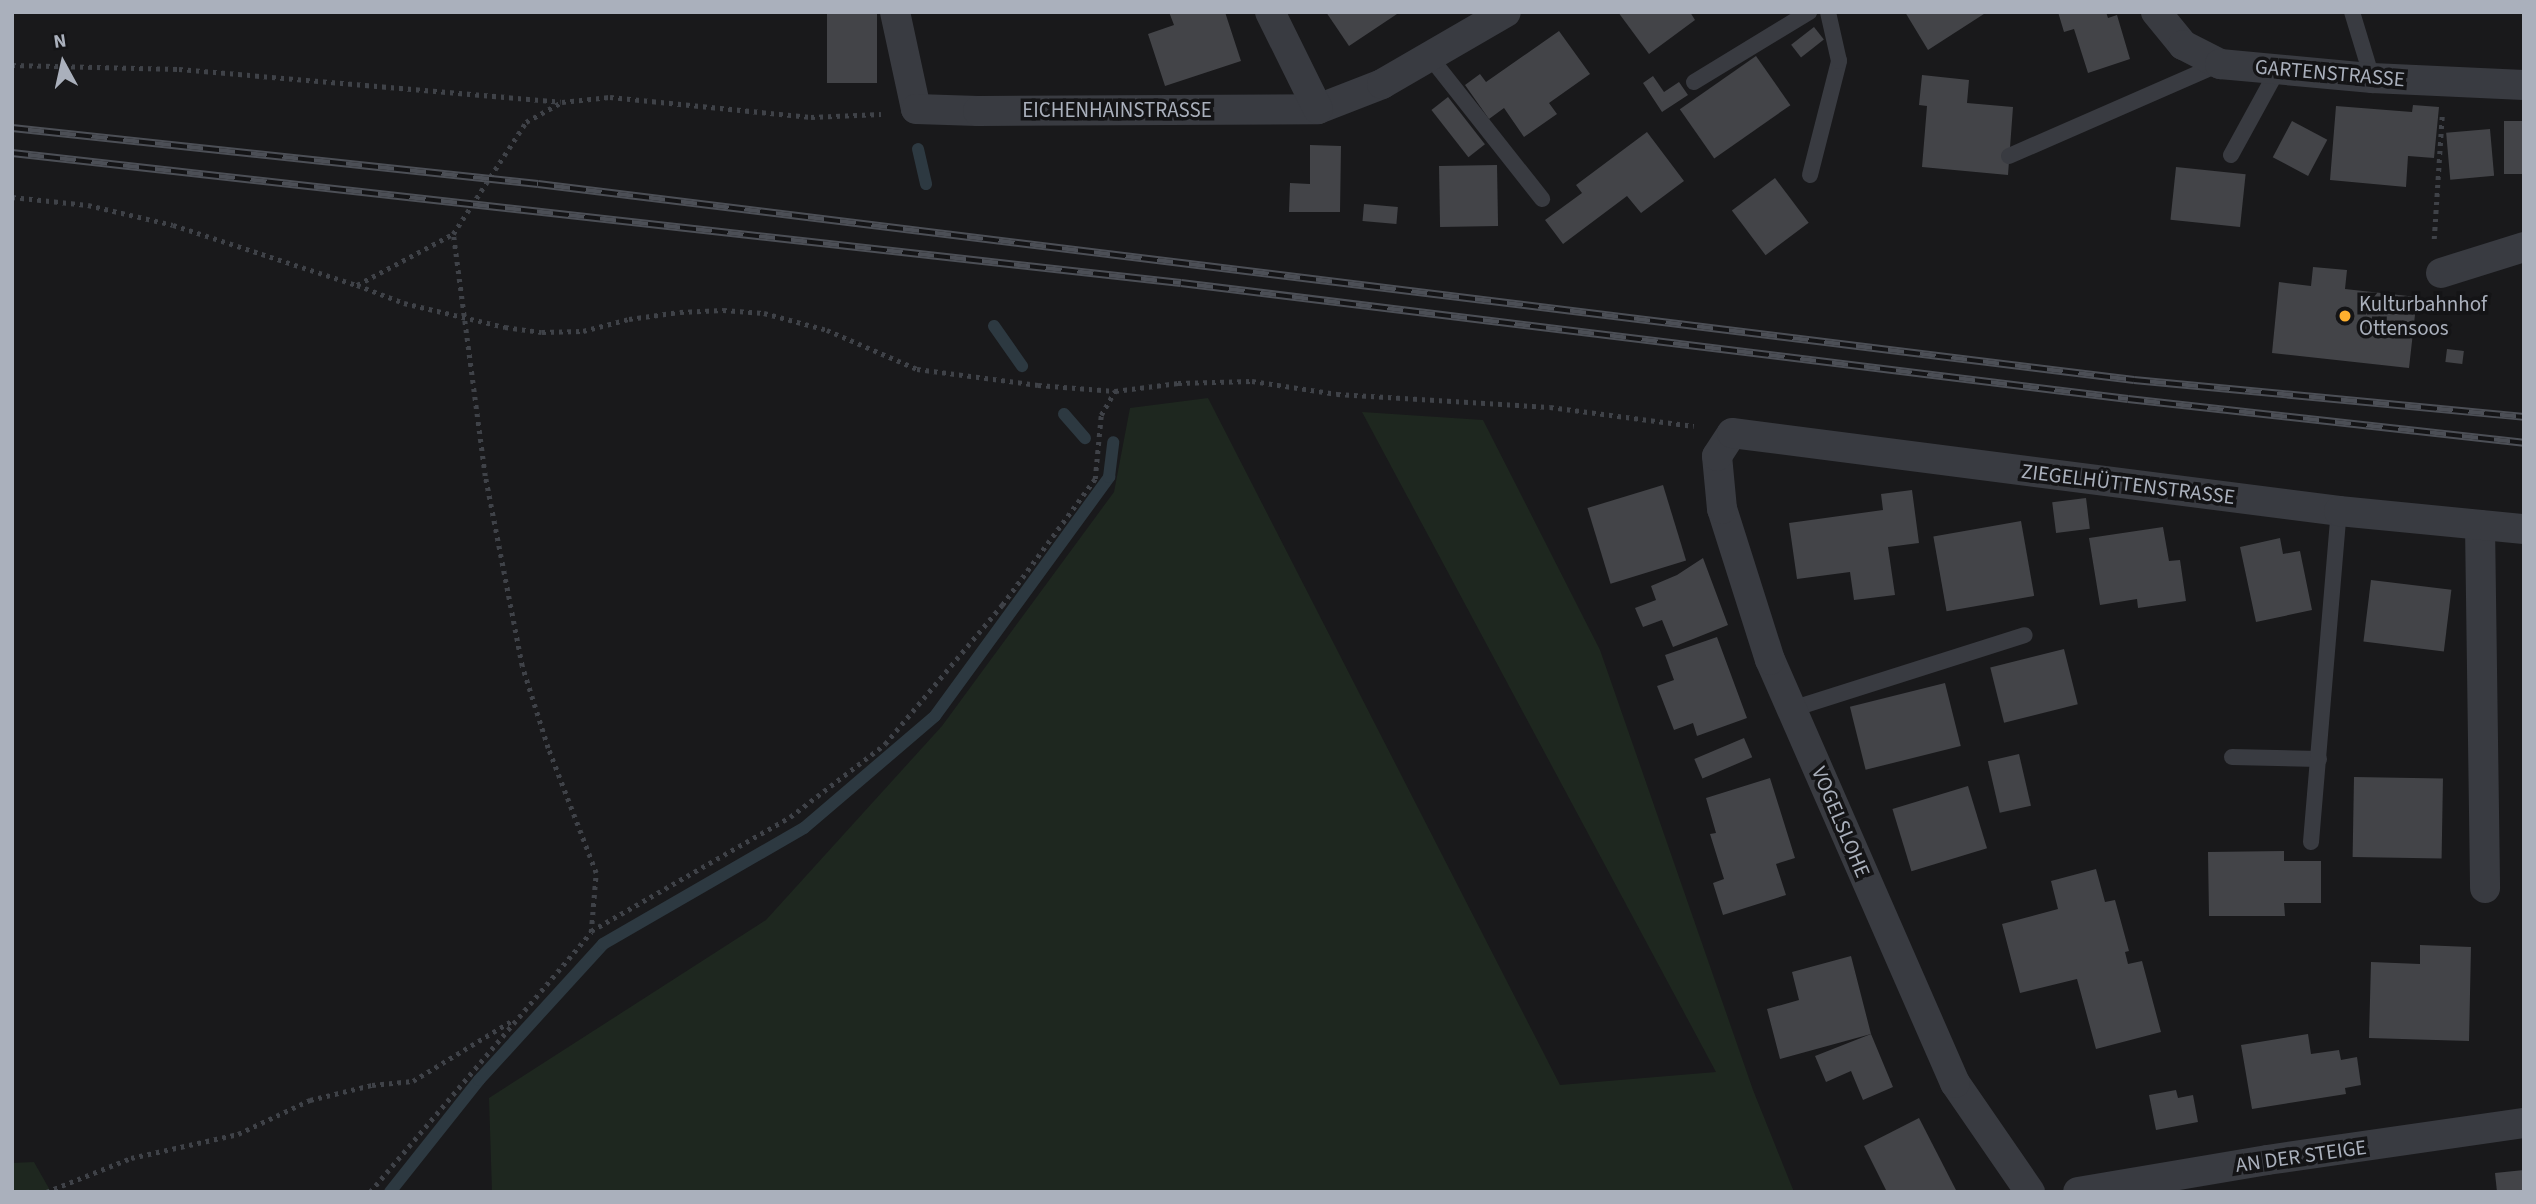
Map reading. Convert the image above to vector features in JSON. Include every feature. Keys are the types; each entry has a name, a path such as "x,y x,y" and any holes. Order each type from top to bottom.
{"street":[{"name":"EICHENHAINSTRASSE","path":"895,12 916,108 1318,109 1382,84 1506,12"},
{"path":"1269,12 1318,109"},
{"name":"GARTENSTRASSE","path":"2156,12 2183,45 2220,64 2372,78 2524,85"},
{"path":"2441,273 2524,247"},
{"name":"ZIEGELHÜTTENSTRASSE","path":"1732,433 2339,511 2524,529"},
{"name":"VOGELSLOHE","path":"1732,433 1717,456 1722,509 1770,660 1955,1083 2030,1192"},
{"path":"2480,525 2485,888"},
{"name":"AN DER STEIGE","path":"2078,1192 2267,1160 2524,1123"}],"lane":[{"path":"1694,82 1809,12"},
{"path":"1810,175 1839,61 1828,12"},
{"path":"2352,12 2372,78"},
{"path":"1430,57 1542,199"},
{"path":"2009,156 2220,64"},
{"path":"2231,155 2278,69"},
{"path":"2311,842 2339,511"},
{"path":"1792,709 2025,635"},
{"path":"2232,757 2319,759"}],"path":[{"path":"12,65 179,69 562,102 610,97 811,117 871,116"},
{"path":"2441,273 2434,237 2444,82"},
{"path":"357,285 453,234 526,122 562,102"},
{"path":"12,197 88,205 173,225 404,303 541,332 583,331 629,319 680,312 764,313 827,330 917,369 1038,385 1115,391 1178,383 1252,381 1337,394 1550,407 1664,421"},
{"path":"453,234 461,317 485,476 522,666 548,748 596,873 591,932"},
{"path":"370,1192 591,932 790,817 885,744 1002,605 1095,479 1101,415 1115,391"},
{"path":"46,1192 131,1158 238,1134 310,1100 372,1085 412,1080 517,1017"}],"shaded area":[{"path":"1208,398 1560,1085 1716,1072 1362,412 1483,420 1600,650 1753,1090 1794,1192 492,1192 489,1098 766,920 942,726 1114,492 1130,408"},
{"path":"34,1162 51,1192 12,1192 12,1163"}],"building":[{"path":"827,12 877,12 877,83 827,83"},
{"path":"1169,12 1225,12 1241,61 1165,86 1148,34 1174,25"},
{"path":"1326,12 1400,12 1349,46"},
{"path":"1618,12 1690,12 1695,20 1649,54"},
{"path":"1905,12 1987,12 1928,50"},
{"path":"2058,12 2106,12 2108,18 2117,15 2130,59 2088,73 2074,29 2064,32"},
{"path":"1814,27 1824,40 1801,57 1791,45"},
{"path":"1559,31 1590,74 1549,103 1557,114 1524,137 1504,108 1489,119 1465,85 1480,74 1486,82"},
{"path":"1756,56 1790,105 1714,158 1680,109"},
{"path":"1922,75 1969,80 1967,103 2013,107 2008,175 1922,167 1927,106 1919,105"},
{"path":"1653,76 1664,92 1679,82 1688,95 1662,112 1643,83"},
{"path":"1448,97 1485,144 1468,157 1431,110"},
{"path":"2413,105 2439,107 2434,158 2408,156 2406,187 2330,180 2336,106 2412,112"},
{"path":"2292,121 2327,140 2308,176 2273,157"},
{"path":"2504,121 2524,121 2524,174 2504,174"},
{"path":"2490,129 2494,176 2450,180 2446,133"},
{"path":"1647,132 1684,181 1641,213 1627,196 1563,244 1545,220 1582,193 1576,185"},
{"path":"1310,145 1341,146 1340,212 1289,212 1290,183 1310,184"},
{"path":"1497,165 1498,226 1440,227 1439,166"},
{"path":"2176,167 2246,174 2240,227 2170,220"},
{"path":"1775,178 1809,223 1766,255 1732,210"},
{"path":"1364,204 1398,207 1396,224 1363,221"},
{"name":"Kulturbahnhof Ottensoos","path":"2313,267 2347,270 2345,289 2417,297 2409,368 2272,353 2279,282 2311,286"},
{"path":"2447,349 2464,351 2462,364 2445,362"},
{"path":"1663,485 1686,561 1611,584 1587,508"},
{"path":"1912,490 1919,543 1888,547 1895,595 1854,600 1850,572 1797,579 1789,523 1883,510 1881,494"},
{"path":"2086,498 2090,529 2056,533 2052,502"},
{"path":"2021,521 2034,596 1947,611 1933,536"},
{"path":"2163,527 2169,561 2180,560 2186,601 2138,608 2137,599 2100,605 2089,538"},
{"path":"2280,538 2283,554 2300,551 2312,610 2256,622 2240,547"},
{"path":"1703,558 1728,625 1673,647 1662,620 1643,627 1635,608 1656,600 1651,586 1677,575"},
{"path":"2371,580 2451,590 2444,651 2363,642"},
{"path":"1717,637 1747,718 1697,736 1693,723 1674,730 1657,686 1674,680 1665,655"},
{"path":"2064,649 2078,704 2004,723 1990,667"},
{"path":"1945,683 1961,746 1866,770 1850,707"},
{"path":"1744,738 1752,757 1702,778 1694,759"},
{"path":"2019,754 2031,806 2000,813 1988,761"},
{"path":"2354,777 2443,779 2442,859 2353,857"},
{"path":"1770,778 1795,858 1776,864 1786,895 1723,915 1713,883 1724,879 1710,834 1716,833 1706,798"},
{"path":"1968,786 1987,848 1911,871 1892,809"},
{"path":"2284,851 2284,861 2321,861 2321,903 2284,903 2285,916 2209,916 2208,852"},
{"path":"2096,869 2105,902 2115,900 2129,951 2125,952 2128,964 2142,961 2161,1032 2096,1049 2077,979 2020,993 2002,924 2058,909 2051,881"},
{"path":"2420,945 2471,947 2469,1041 2369,1038 2371,962 2420,964"},
{"path":"1851,956 1871,1034 1780,1059 1767,1009 1799,1000 1792,972"},
{"path":"1871,1034 1893,1087 1863,1100 1851,1071 1826,1082 1815,1056"},
{"path":"2308,1034 2311,1054 2339,1050 2341,1060 2357,1057 2361,1085 2345,1088 2346,1094 2252,1109 2241,1045"},
{"path":"2176,1090 2178,1098 2193,1095 2198,1122 2156,1130 2149,1095"},
{"path":"1919,1118 1957,1192 1887,1192 1864,1146"},
{"path":"2524,1170 2524,1192 2497,1192 2495,1173"}],"waterway":[{"path":"918,149 926,184"},
{"path":"994,326 1022,366"},
{"path":"1064,414 1085,438"},
{"path":"390,1192 479,1080 603,944 804,828 935,716 1109,477 1113,442"}],"railway":[{"path":"12,128 538,184 2134,380 2524,417"},
{"path":"12,153 1181,283 2128,399 2524,443"}],"place":[{"name":"Kulturbahnhof Ottensoos","path":"2345,316"}]}
